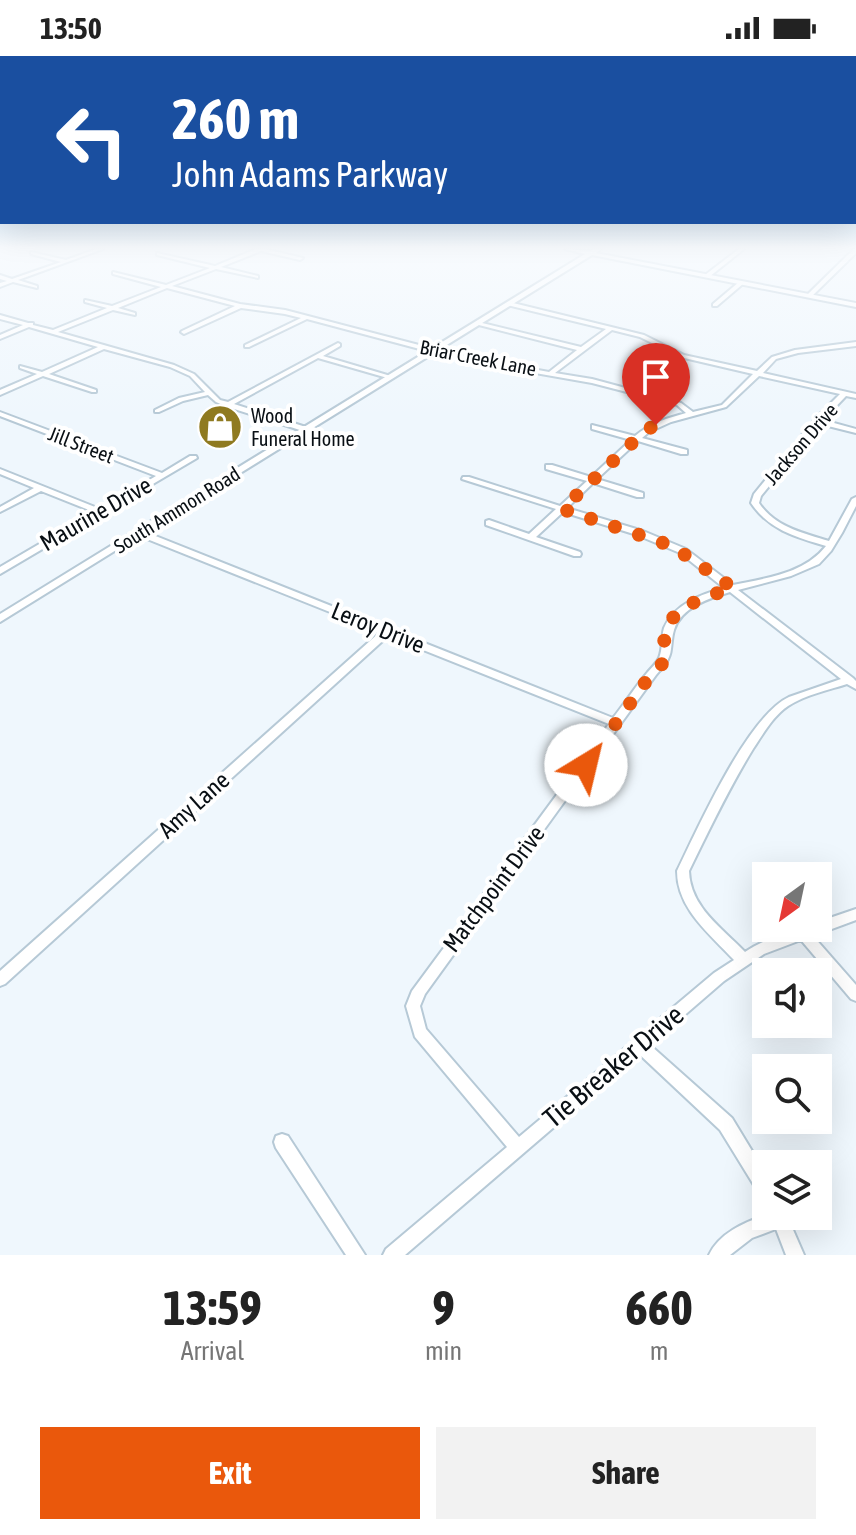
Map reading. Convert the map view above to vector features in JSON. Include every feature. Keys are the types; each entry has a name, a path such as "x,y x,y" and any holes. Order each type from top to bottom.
{"main road":[{"name":"South Ammon Road","path":"0,619 508,305"}],"street":[{"path":"101,305 133,314"},
{"path":"54,331 119,305"},
{"name":"Briar Creek Lane","path":"236,305 305,318 433,351 552,372 666,400 685,407 693,415"},
{"path":"513,305 642,336 671,353 856,396"},
{"path":"184,332 240,306"},
{"path":"0,317 186,371 208,393 227,405 306,430"},
{"path":"247,346 305,318"},
{"path":"0,337 31,324"},
{"path":"478,324 582,349"},
{"path":"552,372 611,328"},
{"path":"531,537 656,425 724,406 770,360 784,354 856,344"},
{"path":"227,405 338,345"},
{"path":"0,393 105,346"},
{"path":"316,356 391,377"},
{"path":"22,367 94,391"},
{"path":"157,411 181,399 208,393"},
{"name":"Jackson Drive","path":"828,544 791,532 766,517 755,503 757,496 818,421 845,393"},
{"name":"Jill Street","path":"0,414 162,476"},
{"path":"818,421 856,431"},
{"path":"595,427 684,452"},
{"name":"Maurine Drive","path":"0,571 193,458"},
{"path":"549,467 640,495"},
{"path":"0,471 100,512"},
{"path":"466,479 672,546 733,588 852,683"},
{"path":"0,510 40,488"},
{"name":"Matchpoint Drive","path":"517,1146 420,1032 413,1006 419,991 616,723 668,658 665,635 675,618 691,604 733,588 807,567 819,559 856,499"},
{"path":"489,523 577,554"},
{"name":"Leroy Drive","path":"140,533 616,723"},
{"name":"Amy Lane","path":"0,980 387,631"},
{"path":"743,960 690,901 682,881 683,871 751,745 770,718 784,704 852,683"},
{"name":"Tie Breaker Drive","path":"832,924 856,914"},
{"name":"Tie Breaker Drive","path":"392,1255 517,1146 743,960 759,950 785,942"},
{"path":"810,942 856,995"},
{"path":"640,1045 726,1124 752,1166"},
{"path":"282,1142 356,1255"},
{"path":"718,1255 729,1242 752,1228"},
{"path":"784,1230 795,1255"}],"place":[{"name":"Wood Funeral Home","path":"220,427"}],"route":[{"path":"586,765 652,673 665,664 668,658 665,635 675,618 691,604 733,588 697,560 661,540 562,509 646,430 656,425"}]}
